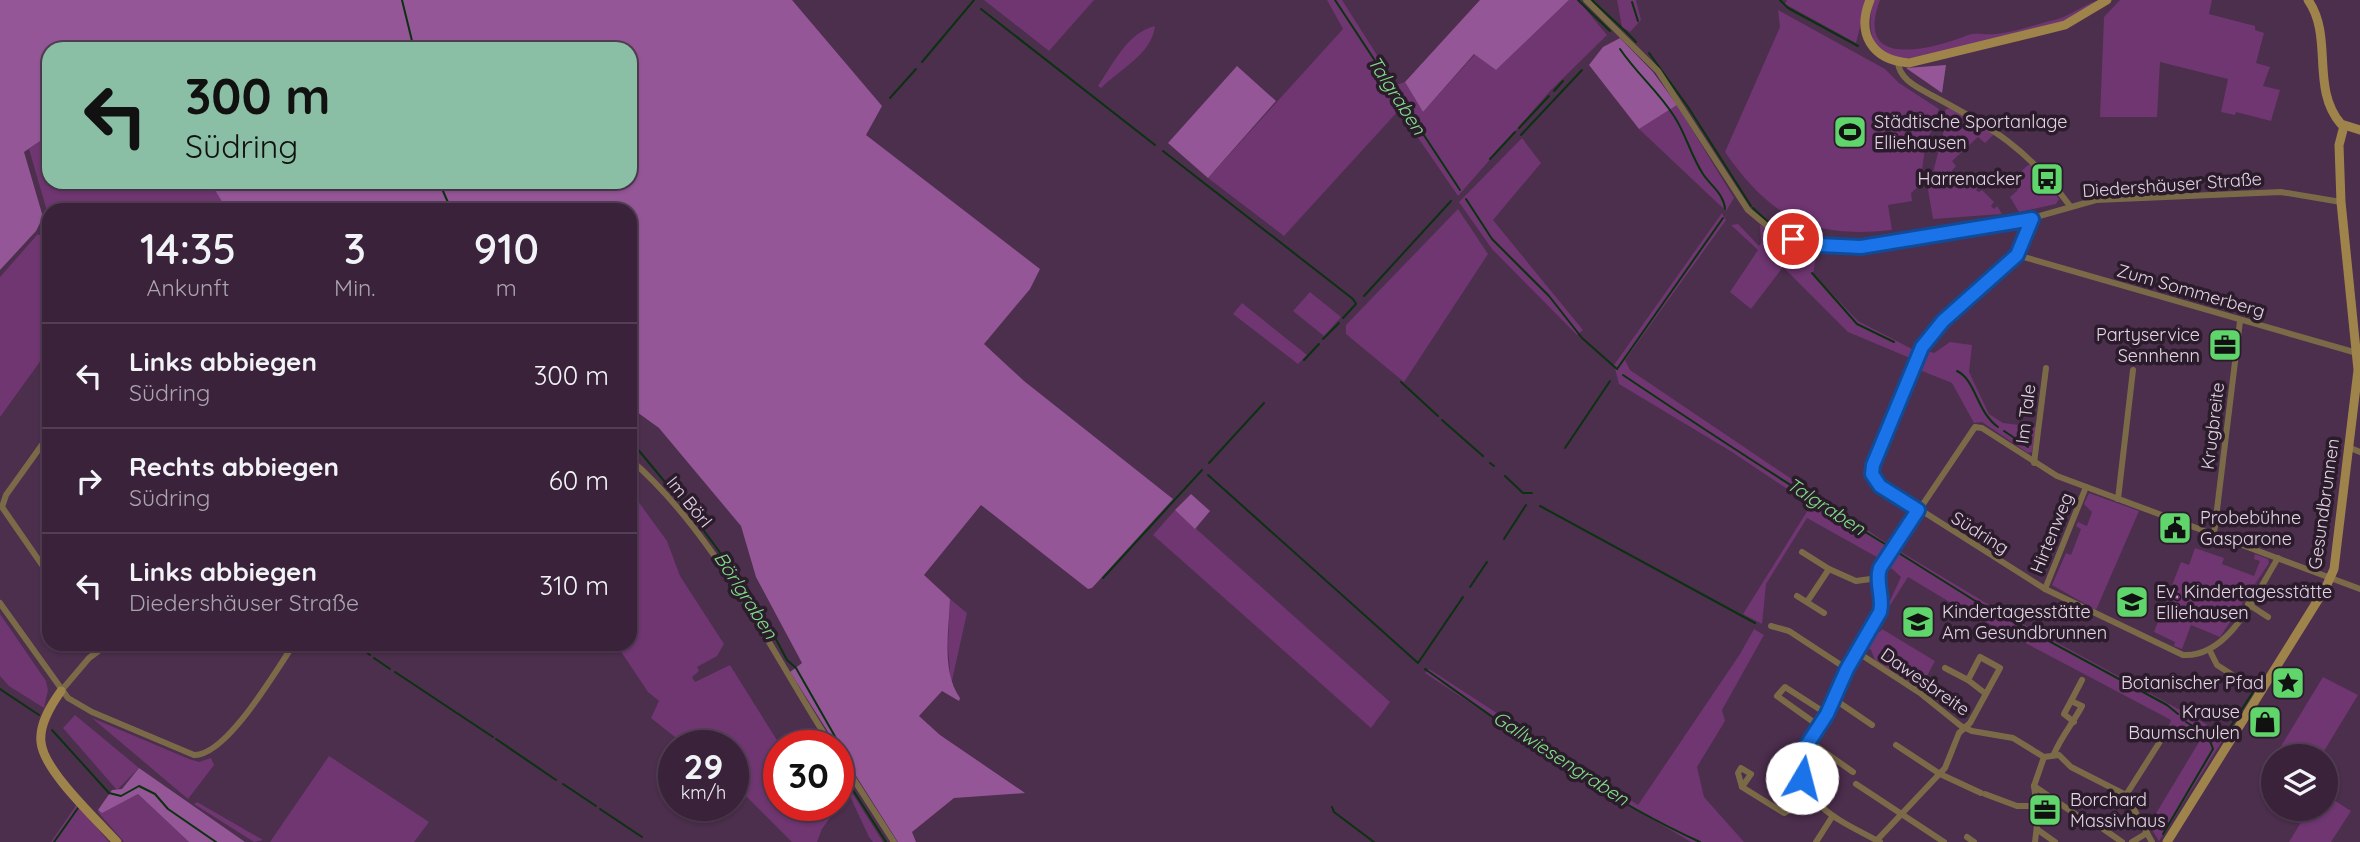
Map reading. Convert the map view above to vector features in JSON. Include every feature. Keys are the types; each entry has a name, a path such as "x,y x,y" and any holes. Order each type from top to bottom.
{"street":[{"name":"Diedershäuser Straße","path":"1586,0 1652,64 1739,198 1757,219 1793,239 1819,245 1861,247 2032,219 2070,206 2109,199 2281,192 2341,202"},
{"path":"1870,0 1864,20 1868,38 1879,54 1898,62 1923,61 2058,27 2081,17 2107,0"},
{"path":"2308,0 2318,23 2325,93 2334,114 2344,126 2360,130"},
{"path":"1898,62 1907,80 2020,147 2070,206"},
{"name":"Gesundbrunnen","path":"2167,842 2330,578 2348,447 2357,353 2341,202 2339,145 2344,126"},
{"name":"Südring","path":"2032,219 2017,255 1932,333 1916,360 1873,465 1875,481 2045,589 2170,650 2190,655 2210,651"},
{"name":"Zum Sommerberg","path":"2017,255 2357,353"},
{"name":"Krugbreite","path":"2214,534 2240,321"},
{"name":"Im Tale","path":"2035,463 2046,368"},
{"path":"2118,499 2133,370"},
{"path":"1968,680 1980,657 2000,668 1959,733 1952,755 1940,774 1878,841 1832,817 1813,797 1800,761 1809,741 1827,714 1847,669 1880,612 1882,603 1878,578 1893,548 1918,510 1978,427 2035,463 2086,487 2360,589"},
{"path":"42,445 6,495 2,507 42,565"},
{"path":"2348,447 2360,452"},
{"name":"Im Börl","path":"637,465 657,484 704,543 822,730"},
{"name":"Hirtenweg","path":"2045,589 2086,487"},
{"path":"1802,552 1856,582 1878,578"},
{"path":"2231,674 2217,666 2210,651 2224,640 2278,558"},
{"path":"1807,602 1829,569"},
{"path":"1797,596 1824,613"},
{"path":"0,603 61,691 92,712 194,755 202,755 215,747 244,716 290,651"},
{"path":"2248,604 2268,617"},
{"path":"1770,626 1789,631 1847,669"},
{"path":"94,651 61,691 44,723 41,743 52,767 117,842"},
{"name":"Dawesbreite","path":"1857,652 1920,693 1965,727 2013,738 2044,757"},
{"path":"1945,668 1968,680 1986,694"},
{"path":"2074,722 2064,714 2082,680"},
{"path":"1819,726 1777,696 1785,687 1827,714"},
{"path":"1834,699 1872,725"},
{"path":"2054,754 2082,706 2071,701"},
{"path":"2126,795 2168,729"},
{"path":"1809,741 1853,772"},
{"path":"1896,745 1940,774 1983,794 2017,806 2035,806"},
{"path":"2035,842 2038,830 2035,786 2044,757 2054,754 2064,758 2071,767 2126,795 2152,842"},
{"path":"854,780 894,842"},
{"path":"1856,784 1944,842"},
{"path":"2035,786 2122,842"},
{"path":"1742,787 1784,813 1813,797"},
{"path":"1816,842 1832,817"},
{"path":"2038,830 2055,842"},
{"path":"2132,842 2147,833"},
{"path":"1967,837 1974,842"}],"shaded area":[{"path":"0,0 792,0 882,106 866,135 1040,269 1030,289 984,344 1024,381 1173,499 1092,588 1088,589 981,505 924,575 950,599 948,663 950,676 960,698 959,701 942,691 919,716 940,735 1025,793 954,798 912,832 916,842 898,842 854,773 854,730 827,730 790,672 802,663 756,577 741,526 659,428 637,412 637,203 223,203 214,189 637,189 637,42 42,42 42,140 24,152 42,214 36,231 0,270"},
{"path":"984,0 1094,0 1049,51"},
{"path":"1327,0 1342,0 1396,85 1405,82 1423,112 1475,54 1496,70 1569,0 1578,0 1607,35 1550,91 1458,196 1399,110 1284,236 1208,178 1343,29"},
{"path":"1480,0 1569,0 1496,70 1474,54 1423,112 1405,82"},
{"path":"1617,0 1636,0 1641,20 1630,32 1622,27"},
{"path":"1787,0 1867,0 1856,43 1785,4"},
{"path":"1873,0 1880,0 1875,22 1877,37 1887,46 1918,49 1971,34 2018,30 2058,19 2102,0 2062,23 1914,59 1889,54 1875,43 1871,25"},
{"path":"2120,0 2212,0 2209,14 2255,26 2255,30 2264,33 2256,63 2270,67 2263,86 2280,90 2271,121 2236,112 2235,115 2221,112 2228,79 2160,62 2157,117 2100,117 2104,17"},
{"name":"Städtische Sportanlage Elliehausen","path":"1778,10 1885,69 1899,83 1939,109 1925,148 1920,185 1911,193 1912,201 1888,205 1892,230 1839,231 1816,227 1796,219 1759,193 1725,152 1780,27"},
{"path":"1155,26 1148,45 1134,61 1101,88 1098,86 1129,42 1145,29"},
{"path":"1620,38 1653,72 1677,105 1639,129 1589,65 1603,47"},
{"path":"1946,65 1942,93 1906,68"},
{"path":"1237,66 1276,101 1208,178 1168,143"},
{"path":"1677,105 1734,198 1726,211 1639,129"},
{"path":"1951,108 1994,134 1985,143 1978,137 1952,161 1956,166 1951,172 1958,183 1970,177 1979,186 1976,190 1982,190 1994,202 1991,206 1994,209 1997,206 2002,214 1933,219 1927,184 1930,184 1947,118 1944,114 1946,109"},
{"path":"1522,138 1541,163 1493,220 1583,330 1577,335 1492,249 1459,202"},
{"path":"42,140 42,189 214,189 223,203 45,203 29,149"},
{"path":"2028,165 2034,165 2059,199 2056,204 2019,212 2010,197 2018,190 2015,186 2020,182 2015,177"},
{"path":"1458,209 1488,254 1404,382 1346,334 1346,325"},
{"path":"1722,213 1726,220 1625,360 1630,370 1891,546 1882,560 1807,518 1766,584 1762,624 1743,614 1811,505 1732,452 1619,384 1614,365"},
{"path":"1738,224 1759,246 1760,225 1794,241 1818,247 1813,274 1858,321 1914,350 1910,358 1848,332 1783,267 1751,309 1730,292 1758,250 1731,225"},
{"path":"37,235 42,235 42,359 0,417 0,277"},
{"path":"1310,292 1341,317 1324,336 1293,311"},
{"path":"1242,303 1307,355 1298,364 1233,314"},
{"path":"1950,342 1972,345 1969,372 1989,414 2003,423 2036,427 2032,452 2028,453 1982,422 1974,423 1952,383 1917,369 1927,351 1934,353"},
{"path":"2089,493 2139,511 2096,610 2052,585 2066,553 2071,555 2081,529 2076,526 2078,522 2087,526 2092,512 2084,504"},
{"path":"1191,494 1210,511 1195,529 1175,510"},
{"path":"637,500 667,541 680,576 724,644 717,656 697,667 699,671 692,677 695,682 730,665 771,730 763,730 763,813 749,799 749,730 666,730 651,718 659,701 648,692 621,651 637,651"},
{"path":"1175,510 1390,702 1371,728 1153,535"},
{"path":"2195,548 2224,558 2222,564 2254,576 2260,561 2254,559 2255,554 2268,559 2269,563 2220,637 2191,625 2182,649 2174,646 2175,642 2154,632 2181,562 2189,565"},
{"path":"1896,549 2001,612 2226,735 2159,841 2149,825 2199,742 2169,726 2171,720 1963,610 1908,577 1882,618 1901,577 1891,568 1888,571 1884,568"},
{"path":"950,599 967,613 951,685 948,646"},
{"path":"0,614 46,681 48,690 44,708 9,686 0,676"},
{"path":"1754,629 1764,635 1722,710 1725,721 1697,767 1704,797 1744,842 1691,842 1591,783 1425,673 1429,669 1638,805"},
{"path":"1882,629 1935,661 1920,689 1875,660 1871,650 1865,646 1875,630 1880,632"},
{"path":"2323,677 2358,695 2328,744 2282,744"},
{"path":"75,715 139,768 117,790 63,728"},
{"path":"92,718 189,759 199,762 211,758 214,765 188,799"},
{"path":"329,756 429,822 414,842 270,842"},
{"path":"139,768 245,842 189,842 138,794 102,813 98,810 112,790 122,789"},
{"path":"138,794 189,842 124,842 97,811 102,812"},
{"path":"854,796 883,842 873,842 854,805"},
{"path":"197,802 263,840 254,842 194,804"},
{"path":"2338,803 2351,811 2331,842 2289,842 2302,821 2338,821"},
{"path":"77,804 109,842 51,842"},
{"path":"771,821 828,821 817,842 792,842"}],"waterway":[{"name":"Börlgraben","path":"402,0 412,42"},
{"path":"922,62 974,0"},
{"name":"Talgraben","path":"1335,0 1460,190"},
{"path":"1578,0 1610,31"},
{"path":"1592,0 1636,42"},
{"path":"1780,0 1788,8 1858,46"},
{"path":"1632,2 1638,21"},
{"path":"981,9 1155,145"},
{"path":"1620,49 1674,116 1699,167 1720,194 1725,209"},
{"path":"1649,53 1688,107 1751,206"},
{"path":"890,98 916,69"},
{"path":"1521,135 1582,70"},
{"path":"1554,91 1563,81"},
{"path":"1519,128 1549,96"},
{"path":"1490,159 1515,132"},
{"path":"1163,151 1353,299 1356,304 1343,318"},
{"name":"Börlgraben","path":"442,189 448,203"},
{"name":"Talgraben","path":"1466,199 1492,239 1549,296 1582,338 1617,369 1723,218"},
{"path":"1364,296 1451,201"},
{"path":"1753,208 1769,223 1806,239"},
{"path":"1984,224 2014,219"},
{"path":"1911,236 1974,226"},
{"path":"1862,250 1999,229"},
{"path":"1812,240 1827,242"},
{"path":"1824,248 1856,250"},
{"path":"1812,273 1857,324 1894,342"},
{"path":"1323,339 1339,323"},
{"path":"1304,360 1319,344"},
{"path":"1957,371 1968,381 1985,413 1998,427"},
{"name":"Talgraben","path":"1623,375 1890,547"},
{"path":"1565,448 1610,381"},
{"path":"1401,382 1438,416"},
{"name":"Gallwiesengraben","path":"1209,463 1264,403"},
{"path":"1442,420 1483,456"},
{"path":"2004,431 2028,447"},
{"name":"Börlgraben","path":"637,449 735,573 787,660 796,668 831,730"},
{"path":"1490,463 1494,466"},
{"name":"Gallwiesengraben","path":"1103,578 1202,470"},
{"name":"Gallwiesengraben","path":"1208,475 1418,663 1463,597"},
{"path":"1505,476 1523,493 1532,493"},
{"path":"1504,539 1526,505"},
{"path":"1540,506 1755,623"},
{"name":"Talgraben","path":"1894,550 1977,602 2167,705 2178,714"},
{"path":"1470,587 1487,562"},
{"path":"365,651 370,655"},
{"path":"374,658 390,669"},
{"name":"Gallwiesengraben","path":"1425,669 1593,784 1700,842"},
{"path":"395,672 493,737"},
{"path":"0,689 39,715"},
{"path":"2227,732 2255,689"},
{"name":"Talgraben","path":"2163,834 2213,749 2208,735 2186,722"},
{"path":"52,730 109,793 121,796 139,786 155,794 168,809 216,842"},
{"path":"496,739 556,780"},
{"path":"563,784 596,806"},
{"name":"Börlgraben","path":"854,792 886,842"},
{"path":"1332,807 1334,812 1374,842"},
{"path":"54,842 78,808"},
{"path":"600,809 642,837"}],"place":[{"name":"Städtische Sportanlage Elliehausen","path":"1850,132"},
{"name":"Harrenacker","path":"2047,179"},
{"name":"Partyservice Sennhenn","path":"2225,345"},
{"name":"Probebühne Gasparone","path":"2175,528"},
{"name":"Ev. Kindertagesstätte Elliehausen","path":"2132,602"},
{"name":"Kindertagesstätte Am Gesundbrunnen","path":"1918,622"},
{"name":"Botanischer Pfad","path":"2288,683"},
{"name":"Krause Baumschulen","path":"2265,722"},
{"name":"Borchard Massivhaus","path":"2045,810"}],"route":[{"path":"1793,239 1834,247 1861,247 2032,219 2017,255 1932,333 1922,347 1895,410 1873,465 1872,474 1880,486 1918,510 1880,568 1880,612 1847,669 1827,714 1803,751 1800,761 1802,778"}]}
